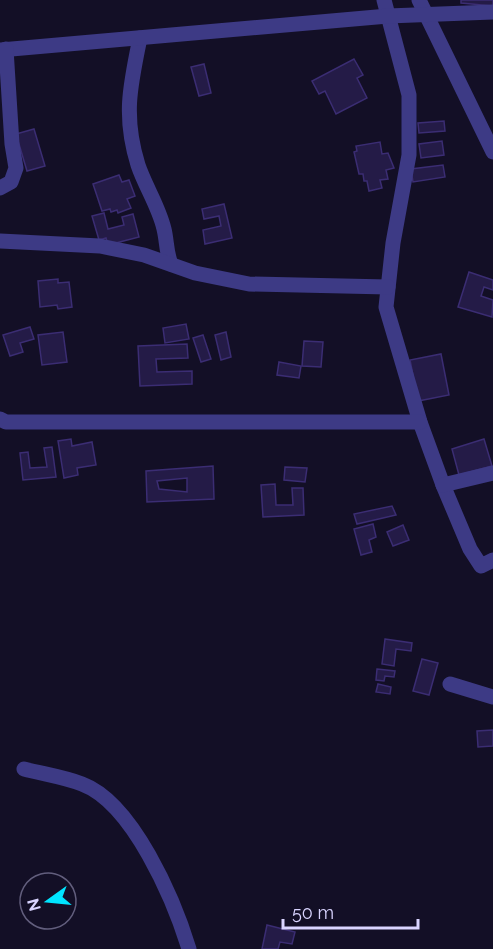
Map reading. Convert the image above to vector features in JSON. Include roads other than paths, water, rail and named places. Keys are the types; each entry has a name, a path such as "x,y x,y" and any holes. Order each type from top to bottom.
{"street":[{"path":"384,0 409,95 408,155 386,307 420,422 442,485 470,549 481,566 493,560"},
{"path":"419,0 493,152"},
{"path":"0,188 11,182 16,168 3,50 388,16 493,12"},
{"path":"140,38 130,85 128,125 138,164 164,228 165,250 171,264"},
{"path":"0,241 100,246 144,255 195,273 249,284 388,286"},
{"path":"0,419 6,422 420,422"},
{"path":"442,485 493,473"},
{"path":"450,684 493,697"},
{"path":"24,769 84,785 120,812 151,855 189,949"}]}
